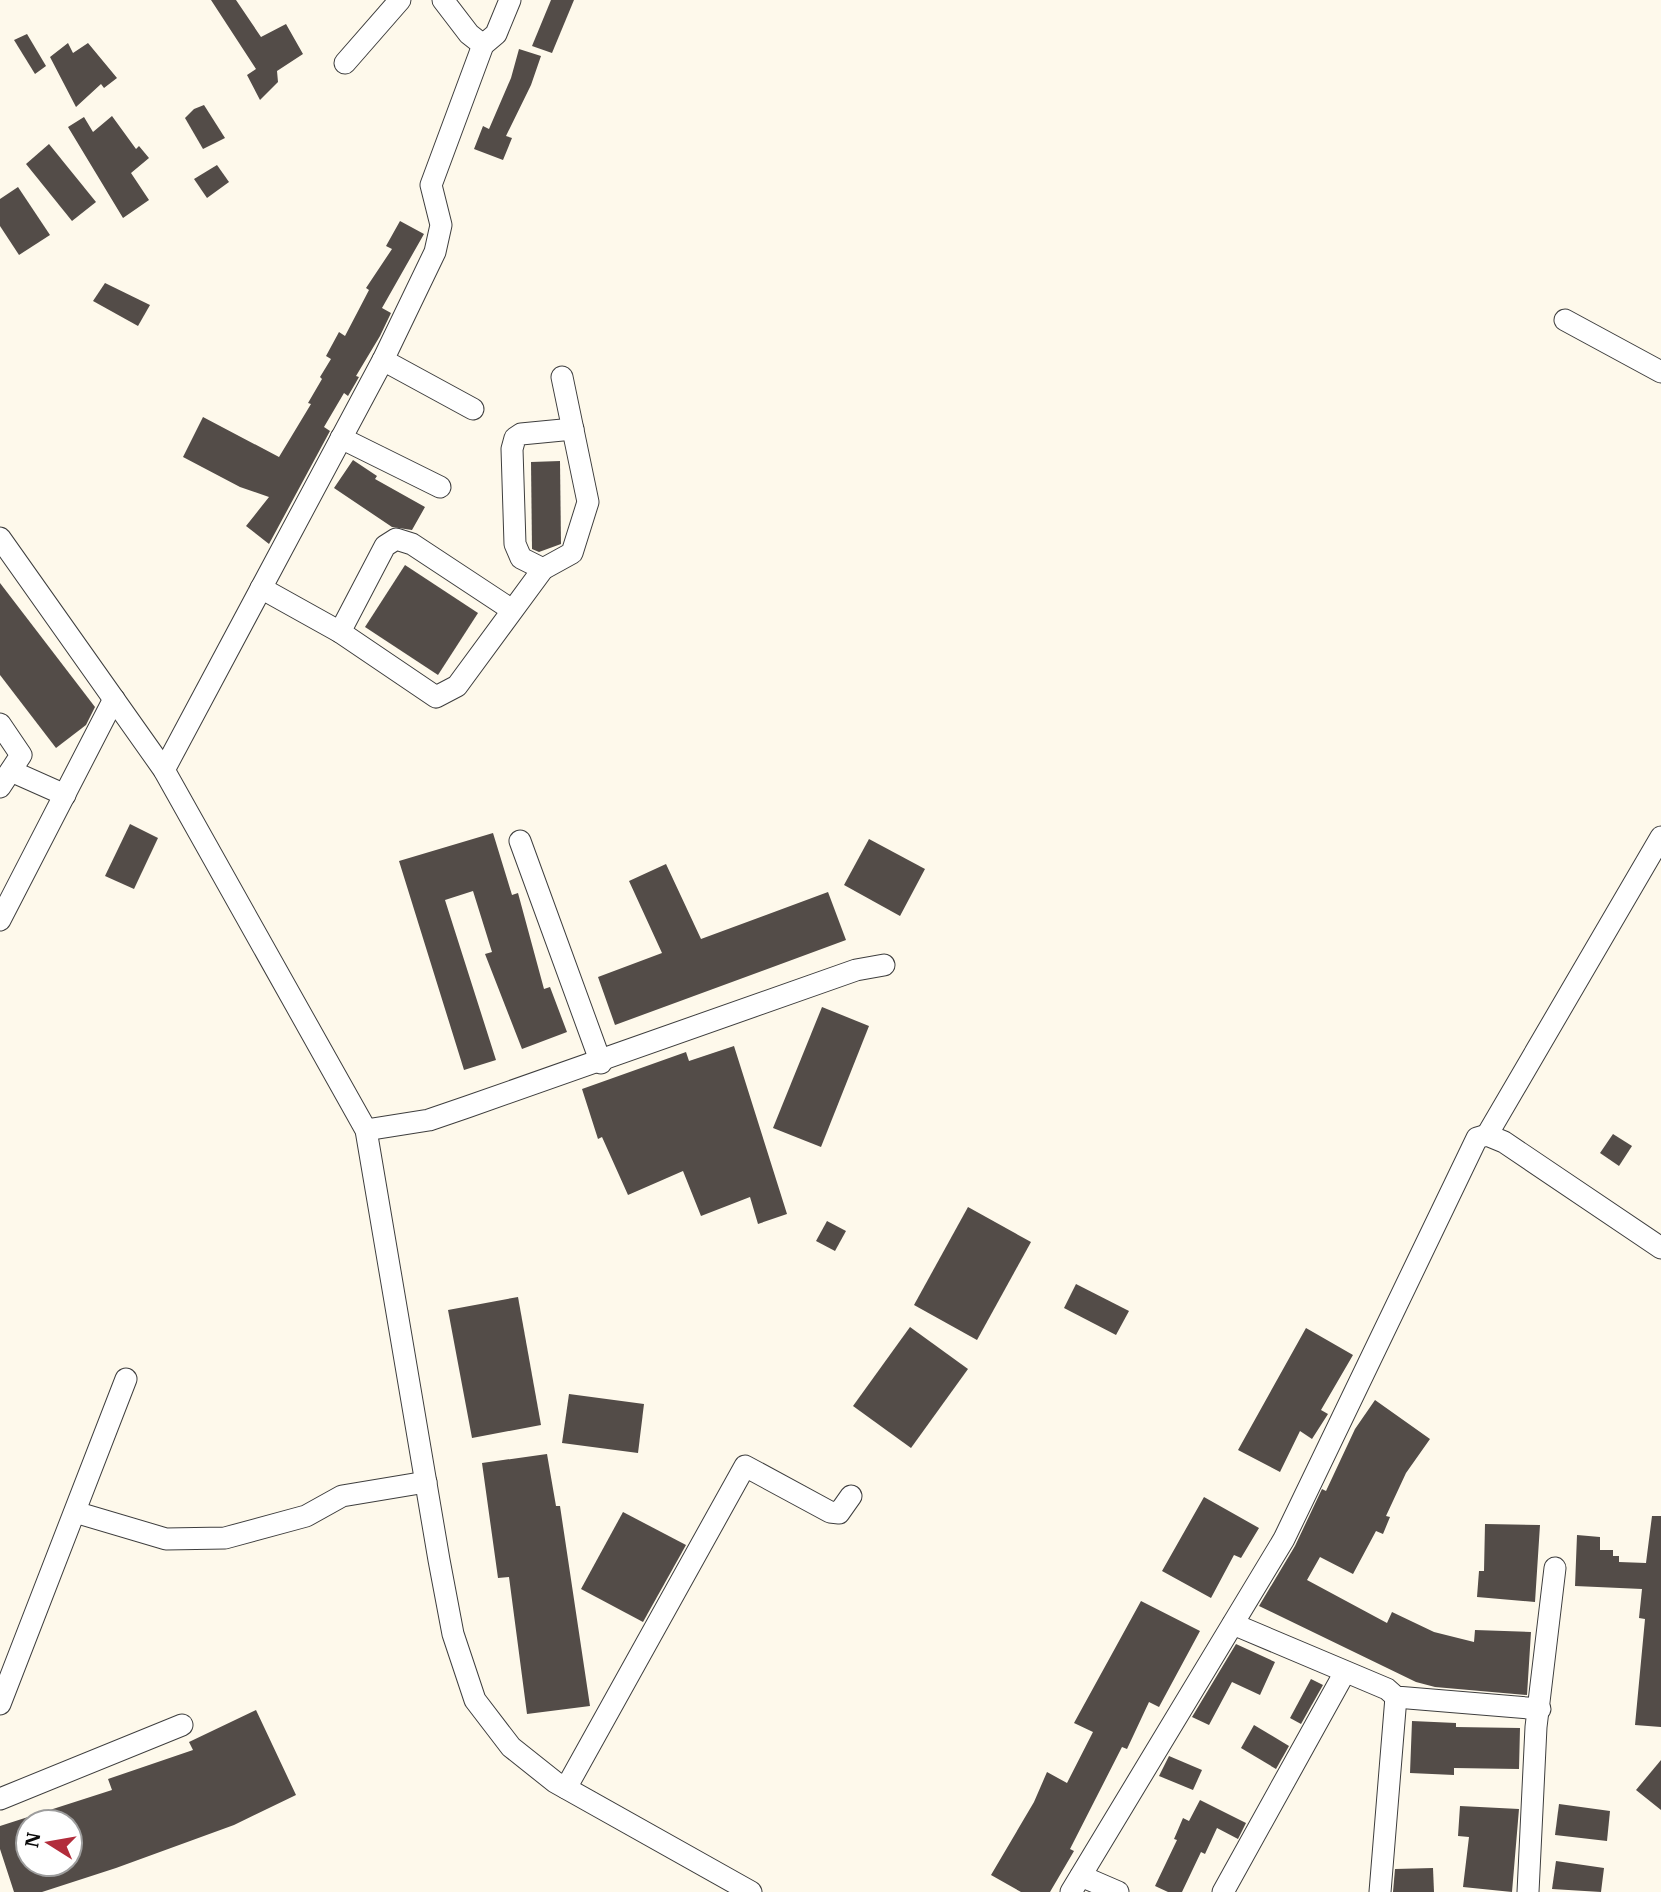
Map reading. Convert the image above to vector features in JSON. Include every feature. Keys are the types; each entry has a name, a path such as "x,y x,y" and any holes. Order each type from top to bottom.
{"street":[{"path":"345,63 400,0"},
{"path":"443,0 470,34 483,45"},
{"path":"164,770 383,360 435,252 441,225 431,185 483,45 496,34 510,0"},
{"path":"1565,320 1661,372"},
{"path":"383,360 473,410"},
{"path":"261,588 340,632 436,697 457,686 543,569 572,553 588,502 562,377"},
{"path":"543,569 521,558 515,544 512,449 515,438 521,435 573,429"},
{"path":"341,438 440,487"},
{"path":"0,538 164,770 366,1130 453,1634 475,1700 511,1746 566,1788 751,1892"},
{"path":"340,632 385,546 396,538 412,544 512,610"},
{"path":"0,920 114,699"},
{"path":"0,724 22,755 6,779 65,794"},
{"path":"1488,1135 1661,837"},
{"path":"520,841 601,1063"},
{"path":"366,1130 429,1120 601,1063 856,970 884,965"},
{"path":"1118,1892 1076,1884 1284,1539 1477,1138 1488,1135 1504,1142 1661,1248"},
{"path":"0,1704 126,1379"},
{"path":"566,1788 745,1466 830,1512 839,1513 851,1496"},
{"path":"75,1512 166,1539 225,1538 306,1516 342,1496 426,1482"},
{"path":"1528,1892 1536,1727 1555,1568"},
{"path":"1233,1624 1387,1689 1396,1697 1540,1709"},
{"path":"1223,1892 1345,1672"},
{"path":"1380,1892 1396,1697"},
{"path":"0,1799 182,1725"}],"building":[{"path":"211,0 236,0 261,37 286,24 303,54 277,71 278,82 260,100 247,75 256,69"},
{"path":"551,0 574,0 552,53 532,46"},
{"path":"27,34 46,66 35,74 14,40"},
{"path":"68,43 73,53 88,43 117,78 104,88 101,84 76,107 50,57"},
{"path":"519,49 541,56 531,85 506,136 512,138 503,160 474,149 483,126 489,129 511,78"},
{"path":"204,105 225,138 203,149 185,118 194,109"},
{"path":"112,116 136,149 139,146 149,158 131,173 149,200 123,218 68,127 84,117 93,132"},
{"path":"49,144 96,202 72,221 26,164"},
{"path":"217,165 229,182 207,198 194,179"},
{"path":"18,187 50,235 19,255 0,226 0,199"},
{"path":"400,221 424,234 382,308 391,313 380,336 356,376 359,377 348,396 344,393 324,427 330,431 269,544 246,526 269,497 240,487 183,457 203,417 279,457 311,404 308,403 331,359 326,356 339,332 345,336 369,290 366,288 392,249 386,246"},
{"path":"105,283 150,305 138,326 93,301"},
{"path":"353,460 377,476 375,479 425,507 412,530 392,527 334,488"},
{"path":"560,461 561,544 539,552 532,549 531,462"},
{"path":"405,565 478,613 438,675 365,627"},
{"path":"0,583 95,707 86,725 56,748 0,675"},
{"path":"130,824 158,838 134,889 105,876"},
{"path":"493,833 512,895 518,893 544,989 550,987 567,1032 522,1049 485,954 492,952 473,891 445,900 496,1060 464,1070 399,861"},
{"path":"869,839 925,869 900,916 844,885"},
{"path":"666,864 701,939 828,892 846,940 615,1025 598,977 662,953 629,881"},
{"path":"822,1007 869,1026 821,1147 773,1128"},
{"path":"734,1046 787,1214 758,1224 750,1197 701,1216 683,1171 628,1195 602,1137 598,1139 582,1089 686,1052 689,1061"},
{"path":"1613,1134 1632,1146 1619,1166 1600,1153"},
{"path":"968,1207 1031,1242 977,1340 914,1305"},
{"path":"827,1221 846,1231 835,1251 816,1241"},
{"path":"1076,1284 1129,1311 1116,1335 1064,1308"},
{"path":"518,1297 541,1425 472,1438 448,1310"},
{"path":"910,1327 968,1369 911,1448 853,1406"},
{"path":"1306,1328 1353,1355 1321,1410 1328,1414 1312,1439 1300,1431 1280,1472 1238,1450"},
{"path":"569,1394 644,1404 638,1453 562,1443"},
{"path":"1375,1400 1430,1439 1406,1473 1386,1516 1390,1517 1383,1534 1376,1531 1353,1574 1320,1557 1307,1580 1387,1623 1392,1612 1434,1632 1474,1642 1475,1630 1531,1632 1527,1695 1435,1687 1416,1682 1259,1606 1295,1546 1322,1489 1326,1491 1355,1429"},
{"path":"547,1454 556,1506 560,1506 590,1706 527,1714 509,1577 498,1578 482,1463"},
{"path":"1204,1497 1259,1528 1241,1558 1234,1555 1211,1598 1162,1571"},
{"path":"623,1512 686,1545 643,1622 581,1589"},
{"path":"1652,1516 1661,1516 1661,1727 1635,1725 1645,1619 1639,1618 1642,1589 1575,1586 1577,1535 1600,1537 1600,1550 1613,1550 1613,1556 1619,1556 1619,1562 1646,1563"},
{"path":"1485,1524 1540,1525 1535,1602 1477,1597 1479,1571 1484,1571"},
{"path":"1141,1601 1200,1631 1159,1707 1149,1702 1127,1749 1122,1747 1070,1849 1074,1851 1050,1892 1021,1892 991,1875 1034,1802 1047,1772 1067,1783 1093,1732 1074,1723"},
{"path":"1236,1644 1275,1662 1260,1695 1232,1682 1209,1725 1192,1717"},
{"path":"1311,1679 1323,1685 1301,1724 1290,1718"},
{"path":"256,1710 296,1795 234,1825 116,1868 42,1892 14,1892 0,1849 0,1826 14,1822 14,1878 84,1878 84,1808 56,1808 112,1790 108,1779 193,1750 189,1742"},
{"path":"1412,1721 1456,1723 1456,1727 1520,1728 1519,1769 1454,1768 1454,1775 1410,1773"},
{"path":"1254,1725 1289,1746 1276,1769 1241,1748"},
{"path":"1169,1756 1202,1770 1193,1790 1159,1776"},
{"path":"1661,1760 1661,1810 1636,1790"},
{"path":"1200,1800 1246,1823 1238,1839 1217,1828 1205,1854 1201,1852 1182,1892 1168,1892 1155,1886 1177,1840 1174,1839 1183,1818 1189,1821"},
{"path":"1559,1804 1610,1811 1607,1841 1555,1835"},
{"path":"1460,1806 1519,1809 1512,1892 1463,1887 1469,1837 1458,1836"},
{"path":"1556,1861 1604,1868 1601,1892 1552,1889"},
{"path":"1433,1868 1434,1892 1393,1892 1395,1869"}]}
